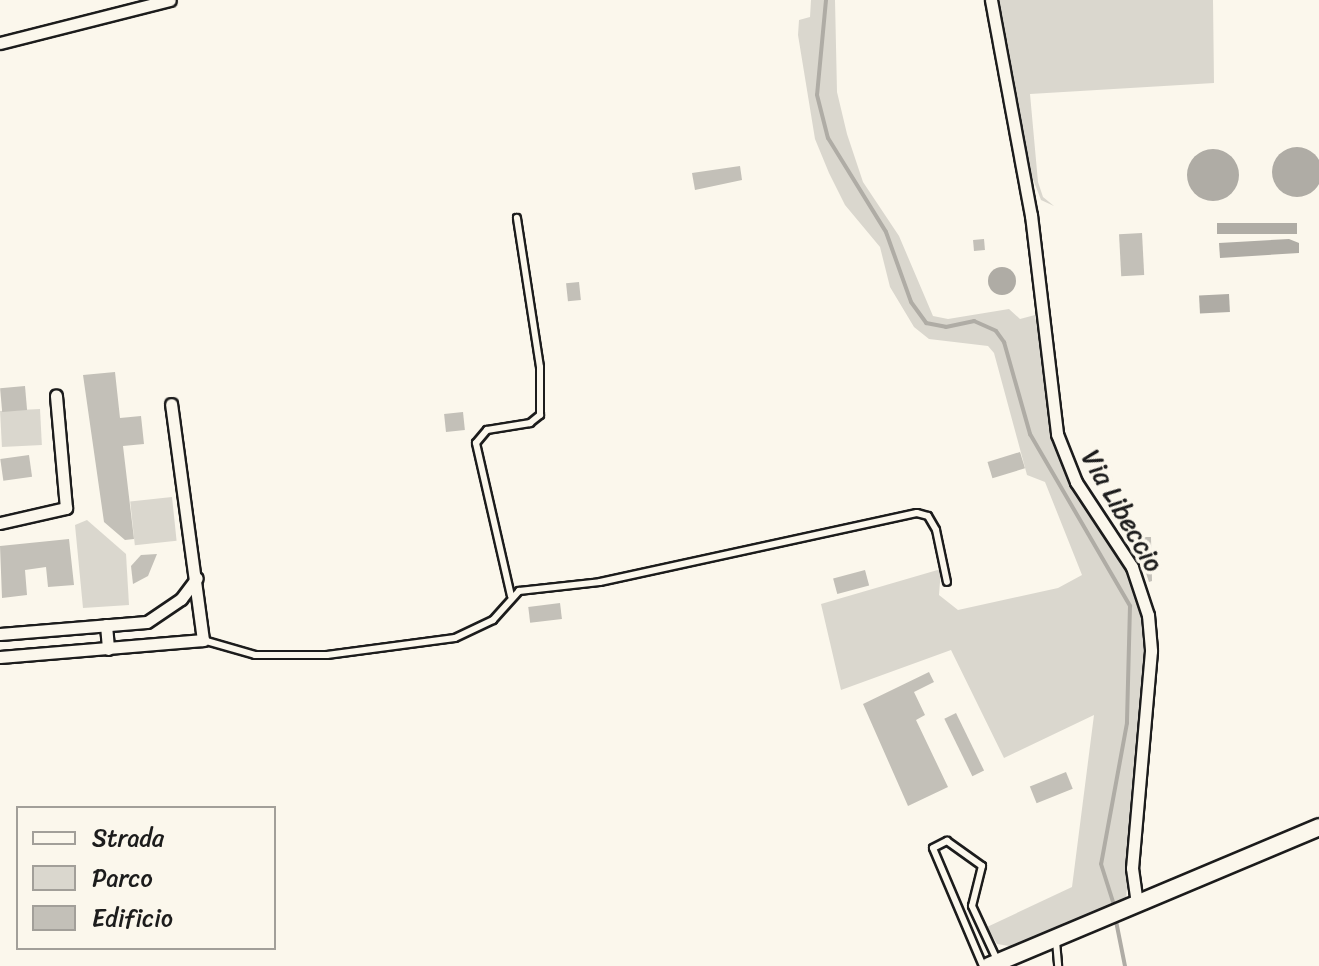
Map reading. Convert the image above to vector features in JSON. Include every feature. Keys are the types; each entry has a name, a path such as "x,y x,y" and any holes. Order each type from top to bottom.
{"street":[{"path":"0,43 170,0"},
{"name":"Via Libeccio","path":"991,0 1031,215 1057,434 1076,482 1132,567 1148,615 1151,651 1132,868 1137,904"},
{"path":"0,523 66,508 56,395"},
{"path":"0,657 203,640 171,404"},
{"path":"0,634 147,622 164,613 197,578"},
{"path":"106,625 108,649"},
{"path":"990,965 1319,827"}],"lane":[{"path":"511,596 476,443 487,430 530,423 540,415 540,367 517,218"},
{"path":"203,640 269,655 327,655 455,638 493,620 511,596 519,591 600,582 917,513 928,516 936,530 947,582"},
{"path":"947,841 982,866 972,906 990,965 933,848 947,841"},
{"path":"1055,937 1058,966"}],"green space":[{"path":"811,0 835,0 837,92 847,134 863,182 899,236 933,316 948,319 1009,309 1020,319 1035,315 1058,454 1122,558 1143,610 1145,654 1126,900 1015,947 997,944 987,927 1072,887 1094,715 1004,758 951,650 841,690 821,604 941,569 939,595 958,610 1058,588 1082,575 1045,482 1027,475 994,353 988,346 929,339 914,327 890,287 880,247 845,205 829,173 815,139 798,35 799,20 810,17"},
{"path":"996,0 1213,0 1214,83 1030,94 1038,182 1043,197 1054,206 1041,200 1031,174"},
{"path":"40,409 42,445 2,447 0,411"},
{"path":"172,497 177,541 135,545 130,501"},
{"path":"87,520 126,554 129,605 83,608 75,525"}],"shaded area":[{"path":"1297,147 1315,154 1320,162 1320,182 1315,190 1297,197 1279,190 1272,172 1279,154"},
{"path":"1213,149 1231,157 1239,175 1231,193 1213,201 1195,193 1187,175 1195,157"},
{"path":"1217,223 1297,223 1297,234 1217,234"},
{"path":"1289,239 1299,243 1299,253 1220,258 1219,243"},
{"path":"1002,267 1012,271 1016,281 1012,291 1002,295 992,291 988,281 992,271"},
{"path":"1229,294 1230,312 1200,314 1199,296"}],"building":[{"path":"740,166 742,180 695,190 692,173"},
{"path":"1142,233 1144,275 1121,276 1119,234"},
{"path":"984,239 985,250 974,251 973,240"},
{"path":"579,282 581,300 568,301 566,283"},
{"path":"115,372 120,418 141,416 144,444 123,446 134,539 125,540 104,522 83,375"},
{"path":"25,386 27,410 2,412 0,388"},
{"path":"463,412 465,430 446,432 444,414"},
{"path":"1020,452 1025,468 992,478 987,462"},
{"path":"29,455 32,477 3,481 0,459"},
{"path":"1134,537 1151,537 1152,581 1149,582"},
{"path":"69,539 74,585 48,587 46,567 25,570 27,595 2,598 0,546"},
{"path":"157,554 148,576 133,584 131,566 141,555"},
{"path":"865,570 869,585 837,594 833,579"},
{"path":"560,603 562,619 530,623 528,607"},
{"path":"929,672 934,682 914,692 925,715 916,720 948,787 908,806 863,704"},
{"path":"956,713 984,771 972,776 944,719"},
{"path":"1066,772 1073,789 1037,803 1030,787"}],"waterway":[{"path":"826,0 817,95 828,138 886,232 911,302 926,323 946,327 974,321 996,331 1004,342 1030,434 1130,606 1127,723 1101,864 1114,905"},
{"path":"1116,921 1125,966"}]}
